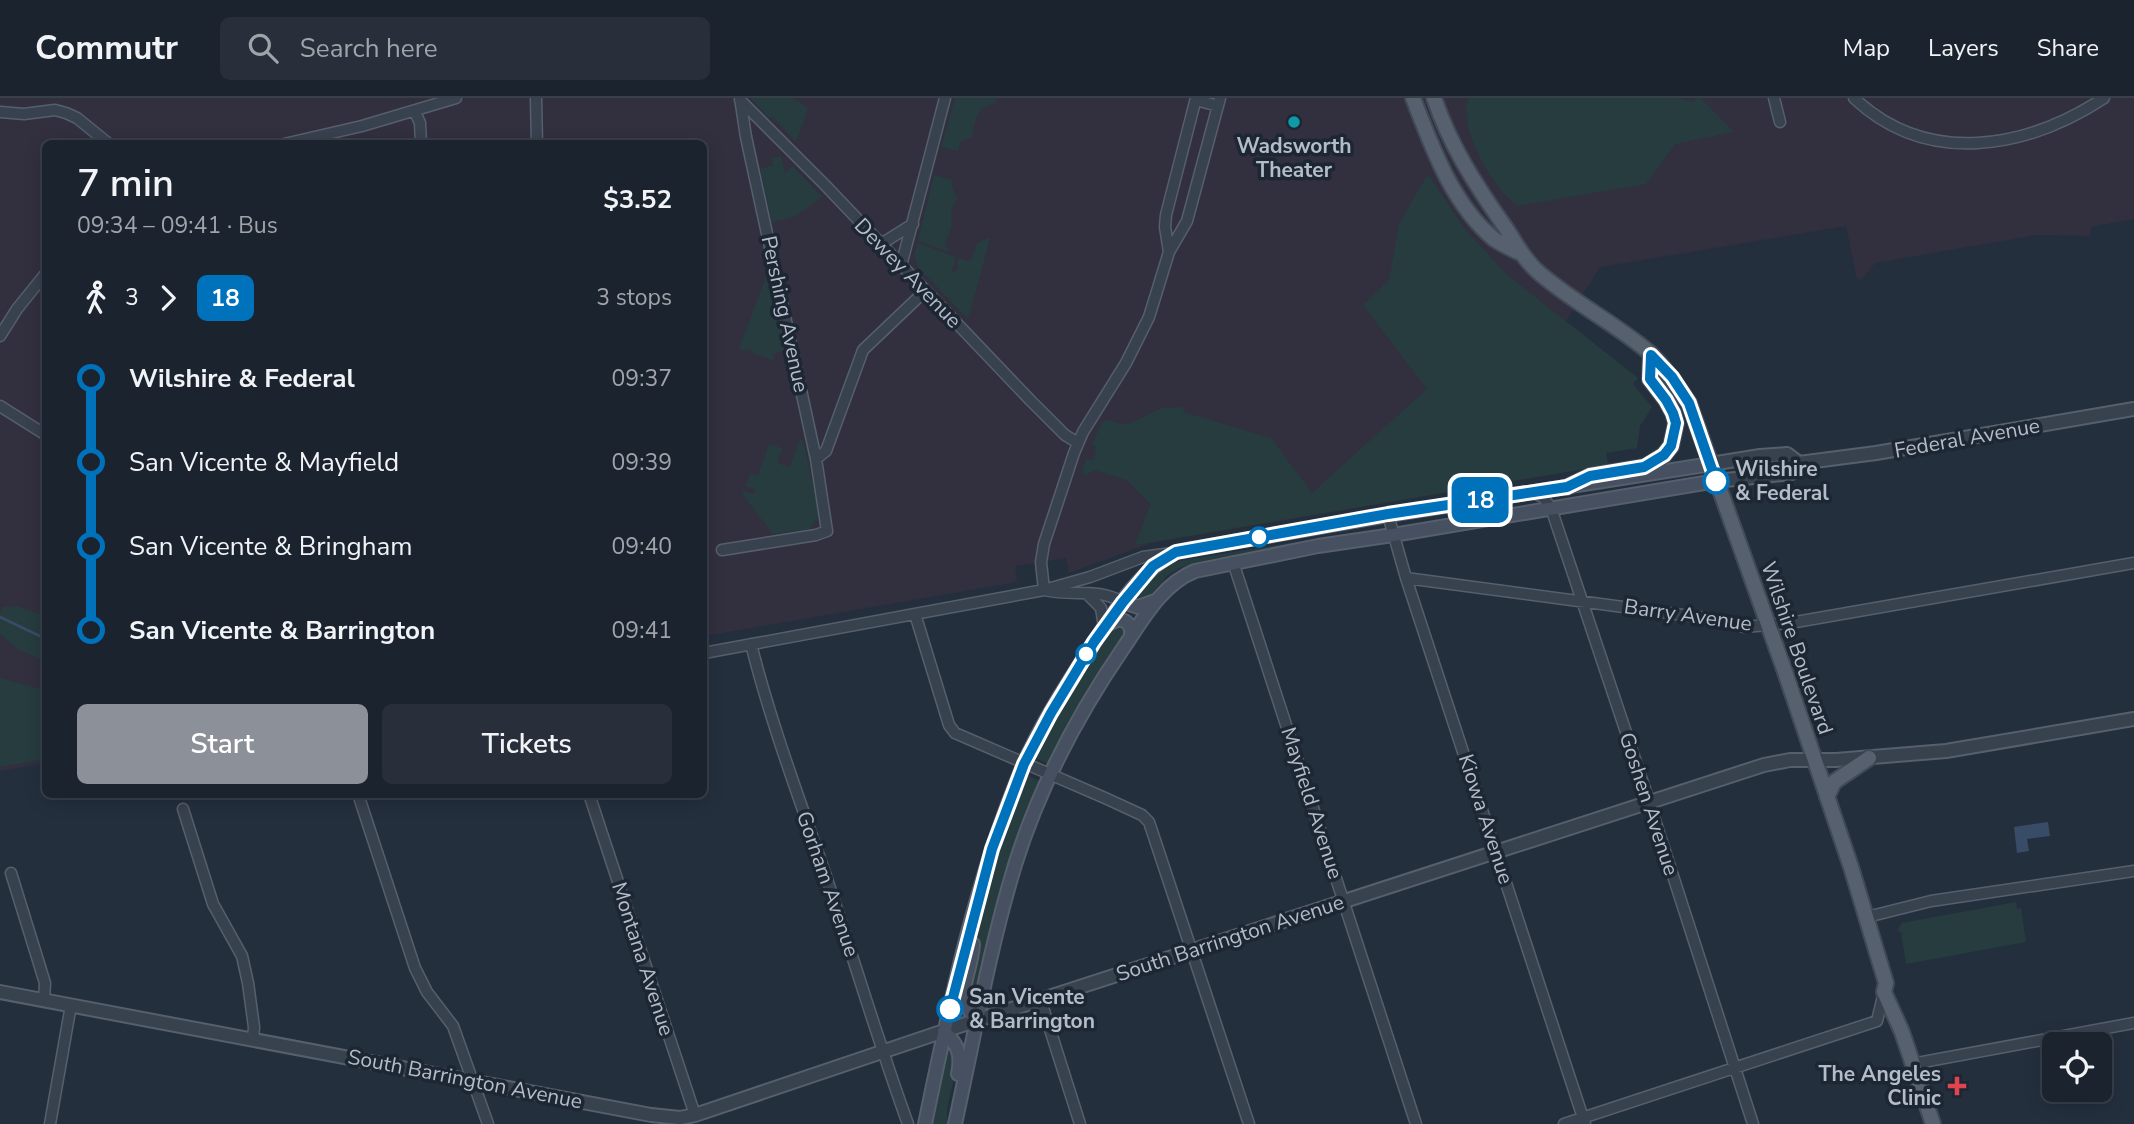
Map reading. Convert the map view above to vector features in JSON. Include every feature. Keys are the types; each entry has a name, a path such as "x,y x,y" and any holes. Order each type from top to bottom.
{"main road":[{"path":"1406,98 1416,125 1437,160"},
{"name":"Wilshire Boulevard","path":"1413,98 1437,160 1471,213 1494,239 1519,252 1553,284 1651,355 1672,377 1689,403 1827,797 1867,918 1886,983 1884,992 1902,1032 1933,1124"},
{"name":"Wilshire Boulevard","path":"1433,98 1466,169 1505,226 1519,252"},
{"path":"1567,487 1590,476 1644,467 1664,455 1671,446 1676,423 1666,400 1650,379 1651,355"},
{"path":"925,1124 944,1031 973,916 992,849 1024,764 1071,678 1104,627 1153,566 1176,552 1388,514 1711,464"},
{"path":"955,1124 977,1021 1016,864 1051,775 1090,699 1131,636 1158,600 1181,577 1233,562 1318,546 1716,481"},
{"path":"1123,602 1138,607 1158,600"},
{"path":"1104,627 1118,619 1123,620 1131,628 1131,636"},
{"path":"1827,797 1834,782 1869,758"},
{"path":"973,916 973,948 963,994 966,1006 977,1021"},
{"path":"944,1031 955,1042 961,1055 950,1124"}],"street":[{"path":"318,140 456,98"},
{"path":"536,98 537,140"},
{"path":"901,265 945,98"},
{"path":"1774,98 1780,122"},
{"path":"1854,98 1876,117 1897,129 1919,138 1961,144 2001,140 2051,127 2104,98"},
{"name":"Dewey Avenue","path":"740,99 1030,400 1065,435 1078,443"},
{"name":"Pershing Avenue","path":"722,550 827,531 816,459 740,99"},
{"path":"1044,590 1041,562 1044,544 1078,443 1140,337 1169,252 1187,221 1219,102 1196,99 1166,215 1169,252"},
{"path":"0,112 24,114 55,110 77,118 104,140"},
{"path":"415,112 420,123 421,140"},
{"path":"881,244 913,224"},
{"path":"0,336 42,278"},
{"path":"816,459 826,451 863,349 925,291"},
{"path":"0,406 42,432"},
{"name":"Federal Avenue","path":"1711,464 1787,454 1799,463 1876,453 2134,409"},
{"name":"Federal Avenue","path":"1716,481 1792,473 1799,463"},
{"path":"1532,492 1544,497 1551,508"},
{"name":"Goshen Avenue","path":"1551,508 1753,1124"},
{"name":"Kiowa Avenue","path":"1388,514 1406,578 1584,1121"},
{"path":"707,652 1044,590 1090,577 1143,557 1176,552"},
{"name":"Mayfield Avenue","path":"1233,562 1416,1124"},
{"name":"Barry Avenue","path":"1406,578 1713,619 1744,626 1766,625 2134,563"},
{"path":"1044,590 1062,594 1098,592 1123,602"},
{"path":"1087,594 1101,608 1104,627"},
{"path":"915,614 949,725 955,733 1146,818 1249,1124"},
{"name":"Gorham Avenue","path":"751,644 881,1052 908,1124"},
{"name":"South Barrington Avenue","path":"0,992 651,1115 696,1120 944,1031 1764,765 1814,759 1869,758 1946,751 2134,719"},
{"path":"359,798 415,968 428,992 453,1026 488,1124"},
{"name":"Montana Avenue","path":"590,798 696,1120"},
{"path":"183,809 211,898 242,956 254,1027 253,1039"},
{"path":"1867,918 1931,901 2134,871"},
{"path":"11,873 45,983 44,1000"},
{"path":"1564,1124 1584,1121 1877,1021 1884,992"},
{"path":"1041,1001 1080,1124"},
{"path":"50,1124 71,1005"},
{"path":"1912,1063 2134,1023"}],"shaded area":[{"path":"0,98 2134,98 2134,219 2090,227 2091,236 2036,235 1875,263 1861,280 1857,279 1846,226 1600,267 1566,321 1638,378 1633,384 1652,407 1640,426 1637,448 1606,453 1608,465 1151,543 1069,573 1066,558 1015,566 1017,582 707,635 707,140 42,140 42,764 0,771"}],"green space":[{"path":"751,98 792,98 808,108 795,141 773,117 769,118"},
{"path":"955,98 997,98 995,103 980,111 972,137 960,142 958,151 941,147"},
{"path":"1470,98 1679,98 1693,102 1696,98 1701,98 1734,132 1675,144 1646,184 1517,206 1488,172 1473,141 1466,111"},
{"path":"781,156 785,173 793,166 822,197 794,217 772,222 760,168 773,166 772,158"},
{"path":"934,175 953,180 952,187 957,198 951,212 952,226 945,243 950,252 918,241"},
{"path":"1427,176 1464,228 1506,274 1638,378 1633,384 1652,407 1640,426 1637,448 1606,453 1608,465 1135,545 1151,504 1127,480 1094,470 1087,475 1082,473 1086,459 1094,461 1096,447 1092,444 1102,422 1108,420 1129,424 1162,408 1184,407 1183,412 1271,438 1312,493 1427,389 1363,305 1389,280 1399,223"},
{"path":"990,239 968,319 917,266 914,255 917,243 956,257 952,271 954,272 959,268 959,258 968,261 972,259 977,244"},
{"path":"766,277 771,279 786,350 773,354 774,361 750,349 739,349"},
{"path":"800,439 803,440 818,518 809,529 773,534 742,494 743,491 754,494 756,489 746,486 750,473 758,476 769,444 782,448 777,463 790,467"},
{"path":"1370,530 1370,534 1182,567 1168,575 1144,602 1136,595 1158,571 1178,561"},
{"path":"17,606 42,615 42,660 18,649 0,634 0,613 4,607"},
{"path":"1118,623 1128,630 1050,762 1037,759 1036,756 1072,689 1113,625"},
{"path":"0,678 42,689 42,760 0,767"},
{"path":"1027,775 1041,782 975,1008 968,990 978,944 979,914 1009,818"},
{"path":"2016,902 2017,909 2021,908 2026,942 1906,964 1901,932 1897,930 1902,923"},
{"path":"950,1044 958,1060 947,1109 947,1124 933,1124"}],"water":[{"path":"2048,822 2050,836 2027,839 2029,851 2017,853 2014,827"}],"waterway":[{"path":"0,617 42,637"}],"bus line":[{"name":"18","path":"950,1009 992,849 1031,749 1071,678 1104,627 1143,577 1163,559 1176,552 1388,514 1567,487 1590,476 1654,463 1671,446 1676,423 1666,400 1650,379 1651,355 1672,377 1689,403 1716,481"}],"place":[{"name":"Wadsworth Theater","path":"1294,122"},
{"name":"Wilshire & Federal","path":"1716,481"},
{"name":"San Vicente & Barrington","path":"950,1009"},
{"name":"The Angeles Clinic","path":"1957,1086"}]}
